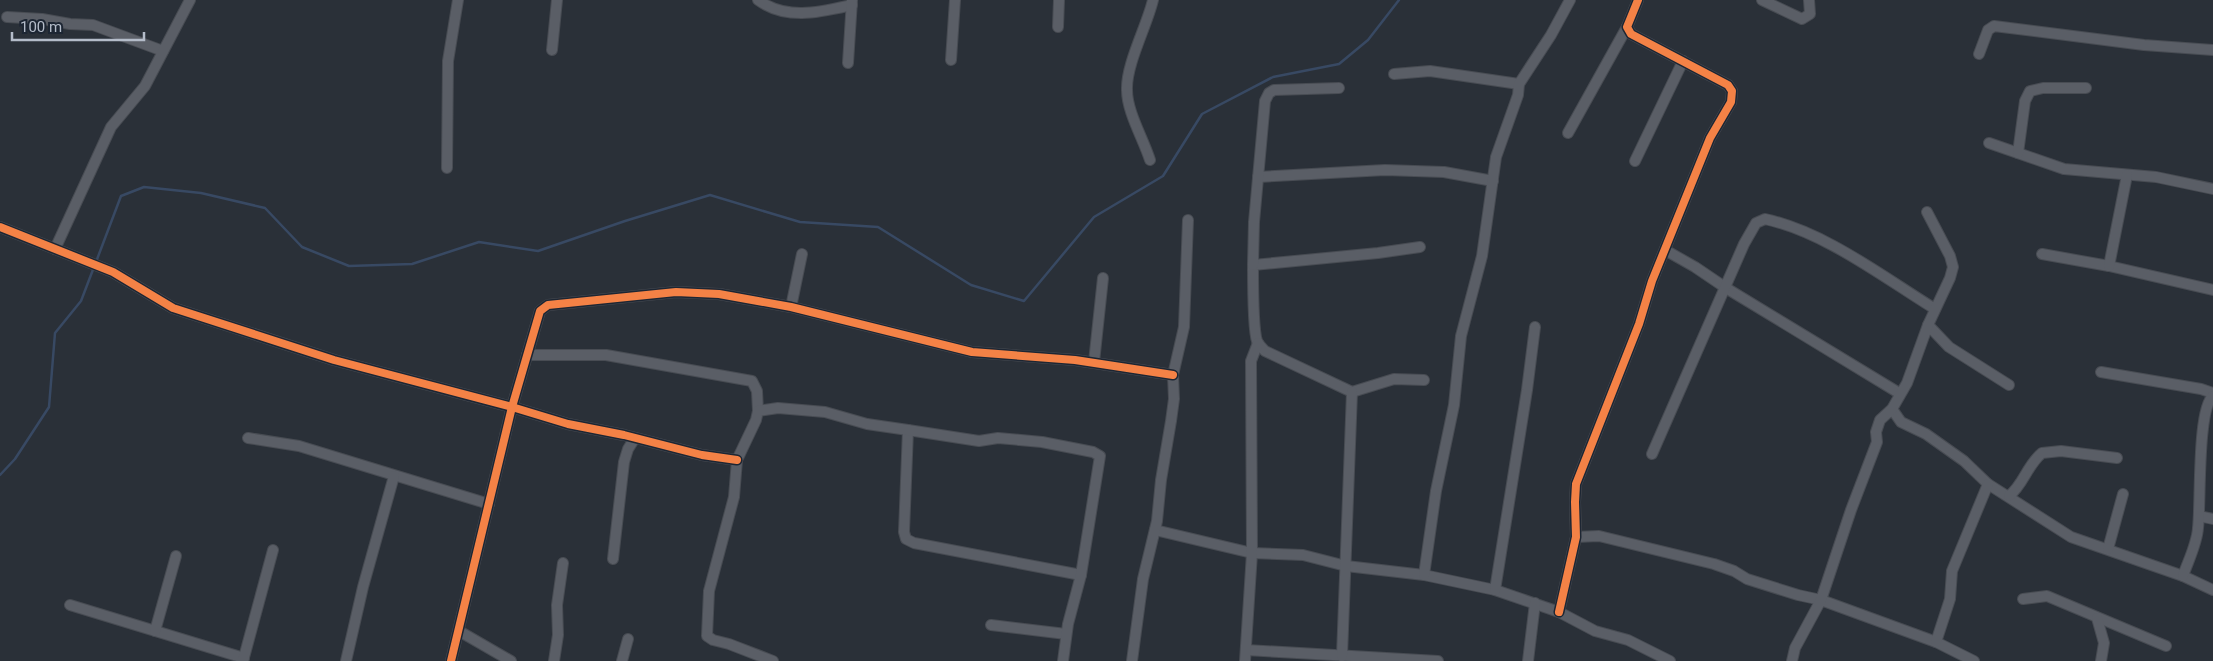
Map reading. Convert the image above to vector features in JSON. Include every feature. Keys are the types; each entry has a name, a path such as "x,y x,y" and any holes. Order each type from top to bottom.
{"street":[{"path":"55,249 111,127 145,86 190,0"},
{"path":"448,168 448,61 458,0"},
{"path":"552,50 558,0"},
{"path":"758,0 772,8 801,14 814,14 852,2 848,63"},
{"path":"951,60 956,0"},
{"path":"1058,27 1059,0"},
{"path":"1150,160 1142,135 1130,111 1127,89 1130,70 1153,0"},
{"path":"1424,575 1436,491 1454,405 1461,336 1482,256 1496,157 1518,95 1519,84 1551,35 1570,0"},
{"path":"1568,133 1627,27 1638,0"},
{"path":"1762,0 1802,19 1810,14 1809,0"},
{"path":"7,17 93,25 163,52"},
{"path":"1979,54 1988,30 1994,26 2144,45 2213,50"},
{"path":"1560,612 1576,537 1574,502 1576,484 1639,324 1652,281 1710,138 1732,98 1728,85 1631,34 1627,27"},
{"path":"1635,161 1683,61"},
{"path":"1394,74 1430,71 1519,84"},
{"path":"1339,88 1274,90 1269,93 1265,101 1253,265 1255,333 1258,343 1265,351 1352,392 1394,379 1424,380"},
{"path":"2018,153 2024,100 2030,91 2043,88 2086,88"},
{"path":"1990,143 2064,169 2156,177 2213,189"},
{"path":"1258,177 1385,170 1444,172 1493,180"},
{"path":"2109,266 2127,175"},
{"path":"1792,661 1795,648 1821,600 1851,510 1877,442 1876,432 1880,420 1892,409 1899,393 1907,383 1928,326 1950,278 1953,267 1950,256 1927,212"},
{"path":"1652,454 1744,244 1756,223 1765,219 1794,227 1826,243 1935,309"},
{"path":"1132,661 1143,579 1155,530 1174,399 1173,375 1184,327 1188,220"},
{"path":"0,227 113,272 173,308 274,339 334,360 512,407 568,424 702,455 737,460"},
{"path":"1253,265 1420,247"},
{"path":"1665,250 1899,393"},
{"path":"792,307 802,254"},
{"path":"2042,254 2109,266 2213,290"},
{"path":"1094,362 1104,278"},
{"path":"451,661 512,407 540,311 548,305 676,292 719,294 792,307 972,352 1094,362 1173,375"},
{"path":"1928,326 1949,347 2009,385"},
{"path":"1494,590 1527,390 1535,327"},
{"path":"1258,343 1251,361 1252,553 1246,656 1342,656 1438,661"},
{"path":"527,355 606,355 752,381 757,391 758,411 756,420 737,460 734,496 709,591 707,636 713,640 773,661"},
{"path":"2101,372 2201,389 2213,395 2210,398 2205,417 2199,470 2198,531 2183,576"},
{"path":"1342,656 1352,392"},
{"path":"758,411 778,408 824,412 867,424 979,441 998,438 1042,442 1093,452 1100,456 1081,575 1066,634 1062,661"},
{"path":"1892,409 1901,422 1926,434 1964,461 1988,484 2070,537 2183,576 2213,590"},
{"path":"908,430 904,532 906,539 914,543 1081,575"},
{"path":"248,438 299,446 489,504"},
{"path":"613,559 624,462 628,449 635,438"},
{"path":"2009,496 2018,489 2030,465 2042,453 2061,451 2118,458"},
{"path":"346,661 363,587 394,476"},
{"path":"1936,642 1950,598 1952,571 1988,484"},
{"path":"2108,549 2123,494"},
{"path":"2199,516 2213,519"},
{"path":"1155,530 1252,553 1303,555 1346,566 1424,575 1494,590 1560,612 1595,631 1628,640 1670,661"},
{"path":"1576,537 1599,536 1692,558 1734,571 1747,579 1821,600 1936,642 1974,661"},
{"path":"70,605 244,659 273,550"},
{"path":"155,631 176,556"},
{"path":"554,661 558,635 557,605 563,563"},
{"path":"2023,599 2047,596 2166,646"},
{"path":"1528,661 1535,603"},
{"path":"2097,618 2104,643 2101,661"},
{"path":"992,625 1066,634"},
{"path":"459,631 511,661"},
{"path":"622,661 628,638"}],"waterway":[{"path":"96,262 121,196 144,187 201,193 265,208 302,247 349,266 412,264 479,242 538,251 625,221 710,195 800,222 878,227 971,285 1024,301 1094,217 1163,176 1202,114 1273,77 1339,64 1368,40 1399,0"},
{"path":"0,475 15,459 49,407 55,333 81,301 94,267"}],"cycle path":[{"path":"1559,612 1576,537 1576,484 1639,324 1652,281 1710,138 1731,102 1732,91 1728,85 1631,34 1627,27 1638,0"},
{"path":"0,227 113,272 173,308 334,360 512,407 568,424 624,435 702,455 737,460"},
{"path":"451,661 512,407 540,311 548,305 676,292 719,294 791,307 972,352 1075,360 1173,375"}]}
